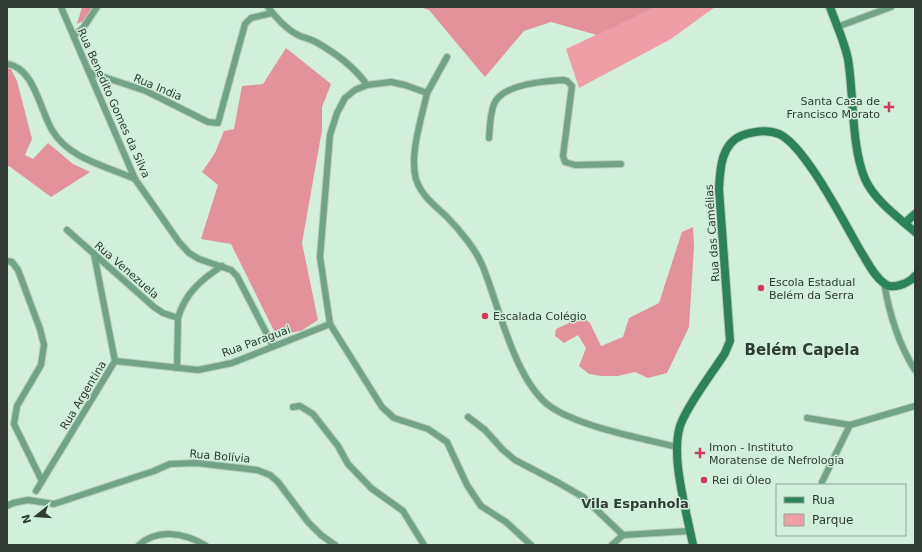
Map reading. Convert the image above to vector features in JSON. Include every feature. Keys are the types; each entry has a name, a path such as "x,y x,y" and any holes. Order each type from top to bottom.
{"main road":[{"path":"830,7 844,42 848,60 857,150 866,179 875,194 915,232"},
{"name":"Rua das Camélias","path":"693,545 680,476 677,447 682,421 725,353 730,341 719,189 720,169 724,154 737,138 763,131 772,131 790,141 817,176 871,268 884,283"},
{"path":"905,223 915,214"},
{"path":"884,283 889,286 901,285 915,276"}],"street":[{"name":"Rua Benedito Gomes da Silva","path":"61,7 135,178 175,237 189,253 231,270 237,276 273,346"},
{"path":"74,36 83,28 97,7"},
{"path":"268,7 272,13 299,36 312,40 342,60 362,78 366,85"},
{"path":"837,27 891,7"},
{"name":"Rua India","path":"89,72 146,91 208,122 218,123 229,85 237,47 245,24 251,18 272,13"},
{"path":"447,57 427,93 415,152 416,179 422,192 462,234 483,266 496,308 513,350 537,395 550,407 582,422 677,447"},
{"path":"7,64 23,72 42,106 52,131 74,153 87,160 135,178"},
{"path":"489,138 494,104 498,97 507,91 541,82 563,80 567,81 572,86 563,156 565,162 575,165 621,164"},
{"path":"427,93 405,84 391,82 366,85 355,90 345,98 337,113 330,135 320,257 330,324 382,407 394,418 428,429 447,442 467,485 481,506 506,522 531,545"},
{"name":"Rua Venezuela","path":"67,230 154,307 163,313 178,318"},
{"name":"Rua Argentina","path":"36,491 116,361 94,254"},
{"path":"7,261 12,262 18,270 40,329 44,345 42,365 17,406 14,424 42,481"},
{"path":"177,368 178,318 185,300 194,287 222,266"},
{"path":"884,283 891,314 908,359 915,370"},
{"name":"Rua Paraguai","path":"116,361 198,370 232,363 330,324"},
{"path":"293,407 300,406 313,414 338,446 348,464 371,488 403,511 424,545"},
{"path":"807,418 850,425 915,406"},
{"path":"468,418 485,430 503,450 515,460 584,498 622,535"},
{"path":"822,482 850,425"},
{"name":"Rua Bolívia","path":"7,506 21,500 54,504 154,471 170,464 196,463 257,470 270,475 278,482 308,522 321,535 335,545"},
{"path":"612,545 622,535 690,531"},
{"path":"139,545 156,534 175,534 196,540 205,545"}],"green space":[{"path":"656,7 715,7 671,39 579,88 566,49"}],"shaded area":[{"path":"82,7 92,7 85,20 77,24"},
{"path":"421,7 656,7 597,35 551,22 524,31 485,77 429,10"},
{"path":"286,48 331,84 322,107 322,130 302,243 318,320 301,331 276,335 231,244 201,239 218,185 202,172 215,153 224,131 234,129 242,86 263,84"},
{"path":"7,69 11,69 17,81 32,139 25,155 33,159 48,143 73,164 90,172 51,197 9,166 7,167"},
{"path":"693,227 694,247 689,327 667,373 648,378 635,372 618,376 589,374 579,366 586,348 578,335 564,343 555,336 556,329 569,323 569,315 576,312 590,323 601,346 623,337 629,318 659,303 682,232"}],"place":[{"name":"Santa Casa de Francisco Morato","path":"889,107"},
{"name":"Escola Estadual Belém da Serra","path":"761,288"},
{"name":"Escalada Colégio","path":"485,316"},
{"name":"Imon - Instituto Moratense de Nefrologia","path":"700,453"},
{"name":"Rei di Óleo","path":"704,480"}],"district":[{"name":"Belém Capela","path":"802,350"},
{"name":"Vila Espanhola","path":"635,503"}]}
